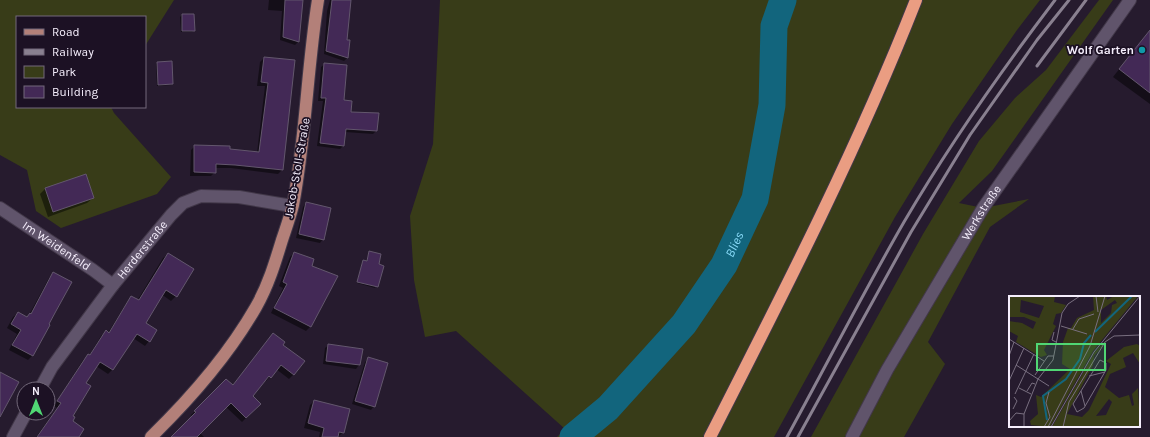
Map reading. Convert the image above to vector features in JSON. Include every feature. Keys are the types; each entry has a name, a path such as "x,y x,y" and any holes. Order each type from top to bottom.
{"highway":[{"path":"710,437 808,243 852,149 916,0"}],"main road":[{"name":"Jakob-Stoll-Straße","path":"152,437 213,371 232,346 256,306 274,266 292,206 306,119 318,0"}],"street":[{"name":"Werkstraße","path":"852,437 887,370 983,208 1130,0"},
{"name":"Herderstraße","path":"44,381 52,367 113,286 171,215 184,203 201,196 239,197 292,206"},
{"name":"Im Weidenfeld","path":"0,208 93,270 113,286"},
{"path":"13,437 22,421"}],"green space":[{"path":"0,0 174,0 146,44 146,16 16,16 16,108 112,108 114,113 171,177 157,194 61,228 36,211 27,170 0,155"},
{"path":"440,0 1040,0 1017,30 952,124 895,217 774,437 557,437 565,429 456,331 425,337 414,280 410,216 433,144"},
{"path":"1099,0 1113,0 992,171 959,203 983,208 1029,199 990,227 928,342 945,364 904,437 811,437 923,234 979,141 1015,98 1046,70"}],"building":[{"path":"285,0 303,0 299,42 283,37"},
{"path":"332,0 351,0 347,40 350,40 348,58 326,51"},
{"path":"182,14 194,14 195,31 182,31"},
{"name":"Wolf Garten","path":"1150,30 1150,93 1119,69"},
{"path":"264,57 295,60 283,170 216,164 216,173 194,172 194,145 230,146 230,149 259,152 268,83 261,82"},
{"path":"172,61 173,84 158,85 157,62"},
{"path":"324,63 347,65 344,100 352,101 351,112 379,113 377,131 346,129 344,146 320,143 326,98 321,98"},
{"path":"86,174 94,198 53,212 45,188"},
{"path":"306,202 331,208 324,240 299,234"},
{"path":"369,251 381,254 379,264 384,266 378,287 357,282 363,260 367,261"},
{"path":"294,252 314,259 312,266 338,276 311,327 274,308 287,284 283,282"},
{"path":"168,253 194,269 177,297 166,290 161,298 146,323 157,330 150,342 137,334 113,370 100,362 86,383 91,386 73,416 75,417 73,421 84,429 79,437 37,437 48,421 56,421 56,410 61,403 57,401 106,330 109,333 131,296 139,300"},
{"path":"53,272 72,282 33,356 12,345 21,330 11,324 18,312 27,317 30,313 31,314"},
{"path":"273,333 285,342 283,345 305,361 294,375 281,365 271,378 269,376 253,396 261,404 246,418 231,403 197,437 171,437 196,412 194,411 226,379 233,385"},
{"path":"328,344 363,349 360,365 326,361"},
{"path":"368,357 388,363 375,407 355,401"},
{"path":"0,372 17,381 16,388 0,417"},
{"path":"314,400 350,409 344,433 339,432 338,437 322,437 324,428 308,423"}],"waterway":[{"name":"Blies","path":"573,437 608,408 684,324 724,265 755,199 772,105 774,26 783,0"}],"railway":[{"path":"787,437 874,276 921,193 976,109 1055,0"},
{"path":"798,437 911,232 970,135 1037,40 1069,0"},
{"path":"1037,66 1086,0"}],"place":[{"name":"Wolf Garten","path":"1142,50"}]}
